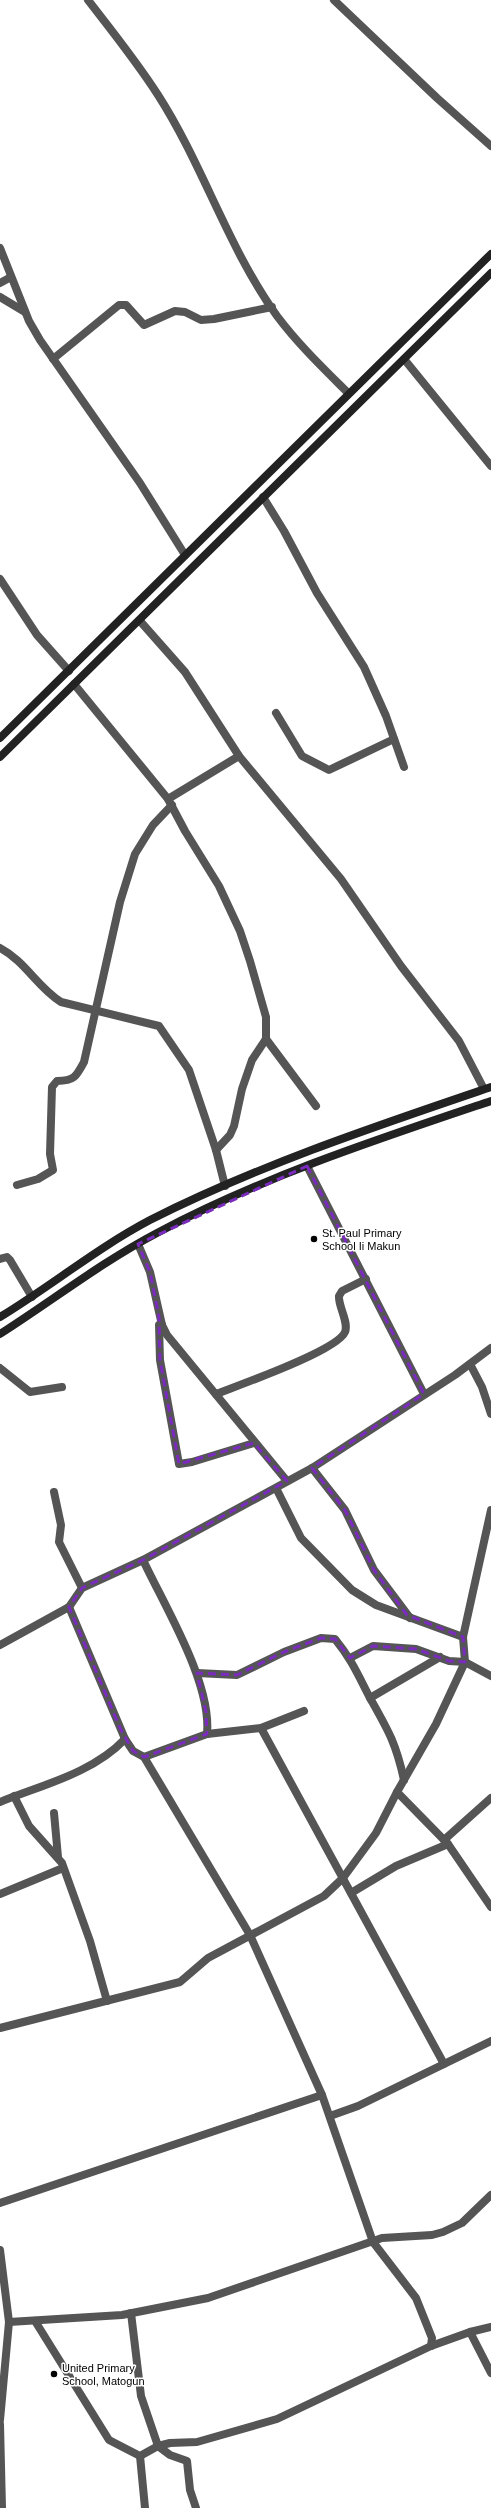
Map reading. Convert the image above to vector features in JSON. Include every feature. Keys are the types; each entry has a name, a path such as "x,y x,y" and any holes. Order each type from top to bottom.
{"street":[{"path":"88,0 158,95 183,138 250,270 272,307 301,346 348,393"},
{"path":"334,0 437,98 491,146"},
{"path":"0,248 25,312 53,359 140,483 185,555"},
{"path":"0,738 348,393 491,254"},
{"path":"0,757 140,621 262,497 491,273"},
{"path":"0,283 11,277"},
{"path":"0,297 25,312"},
{"path":"53,359 119,305 126,305 144,325 175,310 185,312 201,320 214,319 272,307"},
{"path":"404,359 491,466"},
{"path":"262,497 284,531 317,593 364,667 404,767"},
{"path":"0,579 37,635 69,671"},
{"path":"0,1317 32,1297 100,1249 150,1221 225,1186 339,1139 488,1088 459,1042 401,966 341,879 239,756 185,672 140,621"},
{"path":"74,684 170,802 185,831 219,886 240,931 266,1017 266,1039 252,1060 242,1089 234,1126 230,1135 216,1150"},
{"path":"276,713 302,756 329,770 394,739"},
{"path":"16,1185 38,1179 53,1170 50,1154 52,1087 57,1081 70,1081 82,1067 87,1054 95,1010 120,902 135,854 142,841 170,802 239,756"},
{"path":"0,948 25,966 50,995 62,1002 159,1026 186,1064 216,1150 225,1186"},
{"path":"266,1039 316,1106"},
{"path":"0,1334 48,1303 90,1272 138,1244 237,1196 307,1166 491,1101"},
{"path":"307,1166 424,1394"},
{"path":"138,1244 150,1272 162,1325 172,1341 254,1443 287,1481"},
{"path":"0,1259 7,1257 10,1260 32,1297"},
{"path":"216,1394 293,1364 341,1337 346,1327 339,1296 342,1291 366,1279"},
{"path":"162,1325 160,1325 160,1360 179,1464 192,1462 254,1443"},
{"path":"0,1645 69,1607 82,1588 143,1560 312,1468 470,1364 491,1348"},
{"path":"470,1364 482,1387 491,1414"},
{"path":"0,1368 30,1392 62,1387"},
{"path":"312,1468 345,1510 374,1570 411,1619"},
{"path":"276,1488 300,1538 352,1590 376,1605 464,1637"},
{"path":"54,1492 61,1525 59,1542 82,1588"},
{"path":"0,2028 180,1982 208,1958 324,1896 343,1878 376,1833 396,1792 436,1724 464,1662 464,1637 490,1524 491,1510"},
{"path":"143,1560 197,1673 206,1712 207,1734"},
{"path":"69,1607 126,1739 133,1751 144,1757 250,1935 322,2095 373,2242 416,2298 432,2338 431,2346"},
{"path":"197,1673 237,1675 284,1652 321,1638 335,1639 350,1658 370,1698 395,1742 404,1780"},
{"path":"350,1658 373,1646 416,1648 440,1657 464,1662 491,1676"},
{"path":"370,1698 440,1657"},
{"path":"144,1757 207,1734 261,1728 304,1711"},
{"path":"261,1728 444,2064"},
{"path":"0,1802 14,1796 26,1794 97,1762 117,1748 126,1739"},
{"path":"396,1792 446,1842 491,1907"},
{"path":"14,1796 29,1826 58,1857 63,1868 88,1935 107,2001"},
{"path":"351,1893 396,1866 446,1842 491,1798"},
{"path":"54,1813 58,1857"},
{"path":"0,1894 63,1868"},
{"path":"330,2116 358,2106 491,2041"},
{"path":"0,2203 322,2095"},
{"path":"9,2322 131,2314 208,2298 382,2238 432,2235 443,2232 462,2223 491,2195"},
{"path":"0,2250 9,2322 0,2420"},
{"path":"131,2314 141,2396 158,2446 170,2455 187,2461 190,2490 196,2508"},
{"path":"35,2321 110,2440 140,2456"},
{"path":"140,2456 158,2446 170,2443 197,2442 277,2419 431,2346 470,2332 491,2328"},
{"path":"470,2332 491,2373"},
{"path":"0,2424 2,2508"},
{"path":"140,2456 145,2508"}],"highlighted area":[{"path":"307,1166 424,1394 312,1468 345,1510 374,1570 407,1615 463,1637 465,1662 449,1661 416,1649 373,1646 350,1658 335,1639 321,1638 284,1652 237,1675 197,1673 206,1712 207,1734 144,1757 133,1751 120,1728 69,1607 82,1588 143,1560 287,1481 254,1443 179,1464 160,1360 159,1317 150,1272 138,1244"}],"place":[{"name":"St. Paul Primary School Ii Makun","path":"314,1239"},
{"name":"United Primary School, Matogun","path":"54,2374"}]}
